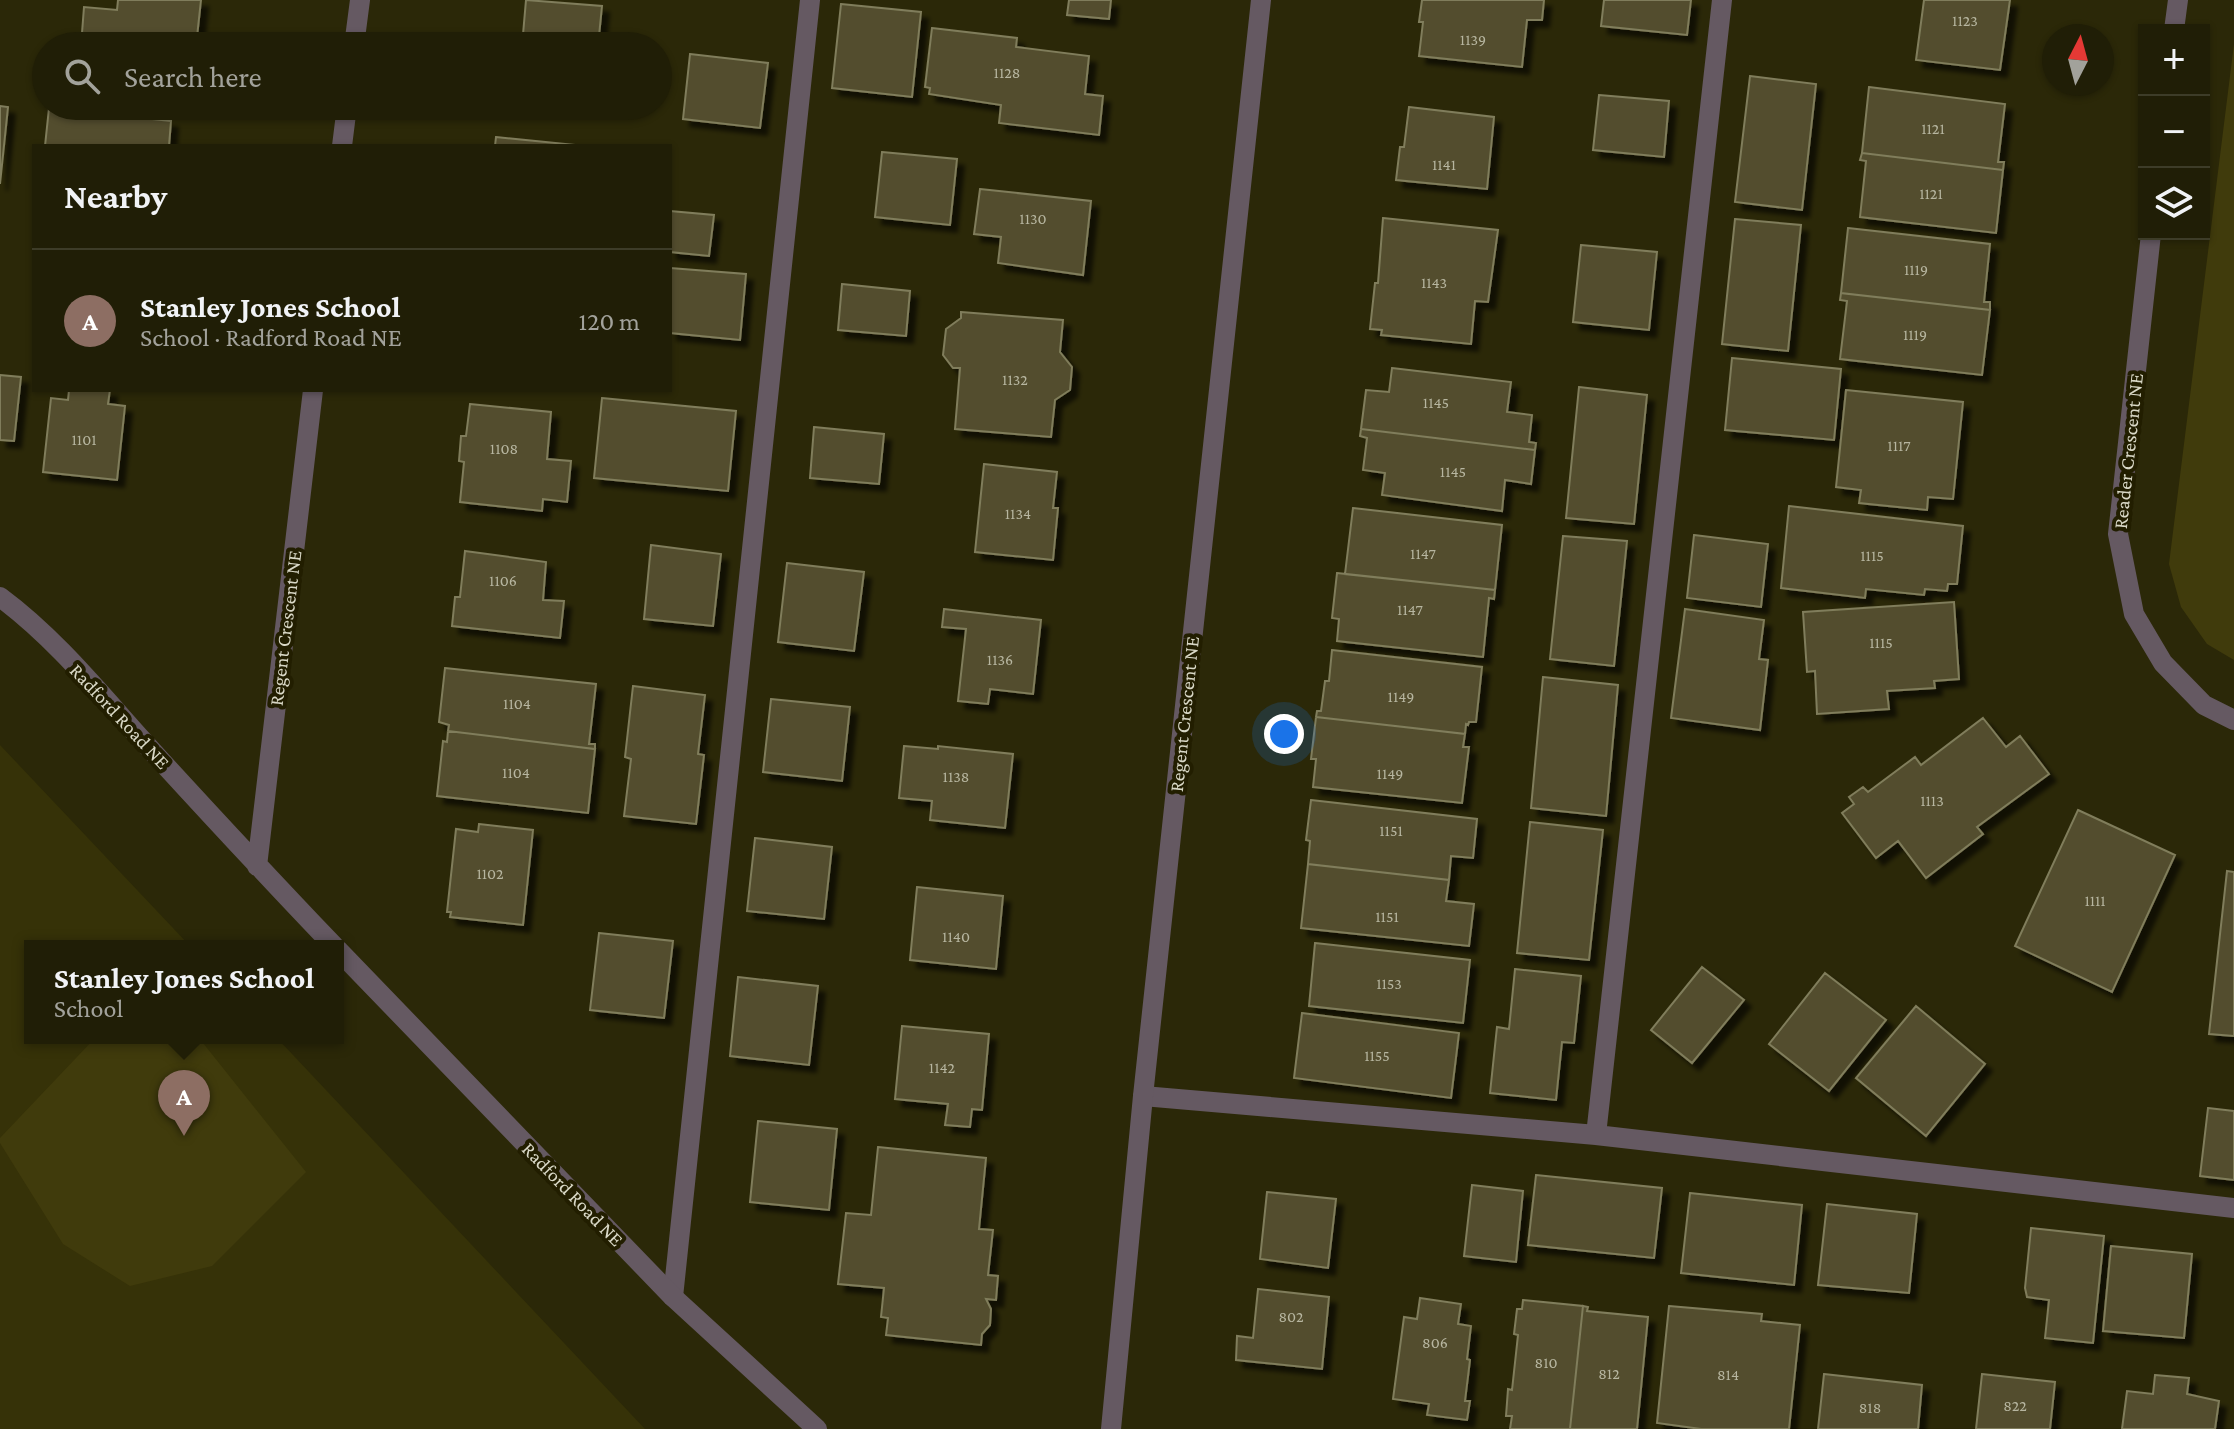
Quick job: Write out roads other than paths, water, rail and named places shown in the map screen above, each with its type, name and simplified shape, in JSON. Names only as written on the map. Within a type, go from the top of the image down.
[{"type":"street","points":[[356,32],[360,0]]},
{"type":"street","points":[[673,1297],[810,0]]},
{"type":"street","name":"Regent Crescent NE","points":[[1111,1429],[1143,1096],[1261,0]]},
{"type":"street","points":[[1596,1135],[1722,0]]},
{"type":"street","points":[[2175,24],[2178,0]]},
{"type":"street","points":[[342,144],[345,120]]},
{"type":"street","name":"Reader Crescent NE","points":[[2150,240],[2118,534],[2134,614],[2163,663],[2204,705],[2234,720]]},
{"type":"street","name":"Regent Crescent NE","points":[[257,866],[313,392]]},
{"type":"street","name":"Radford Road NE","points":[[0,597],[27,617],[84,676],[328,940]]},
{"type":"street","name":"Radford Road NE","points":[[344,956],[673,1297],[817,1429]]},
{"type":"street","points":[[1143,1096],[1596,1135],[2234,1208]]},
{"type":"place","name":"Stanley Jones School","points":[[184,1136]]}]
